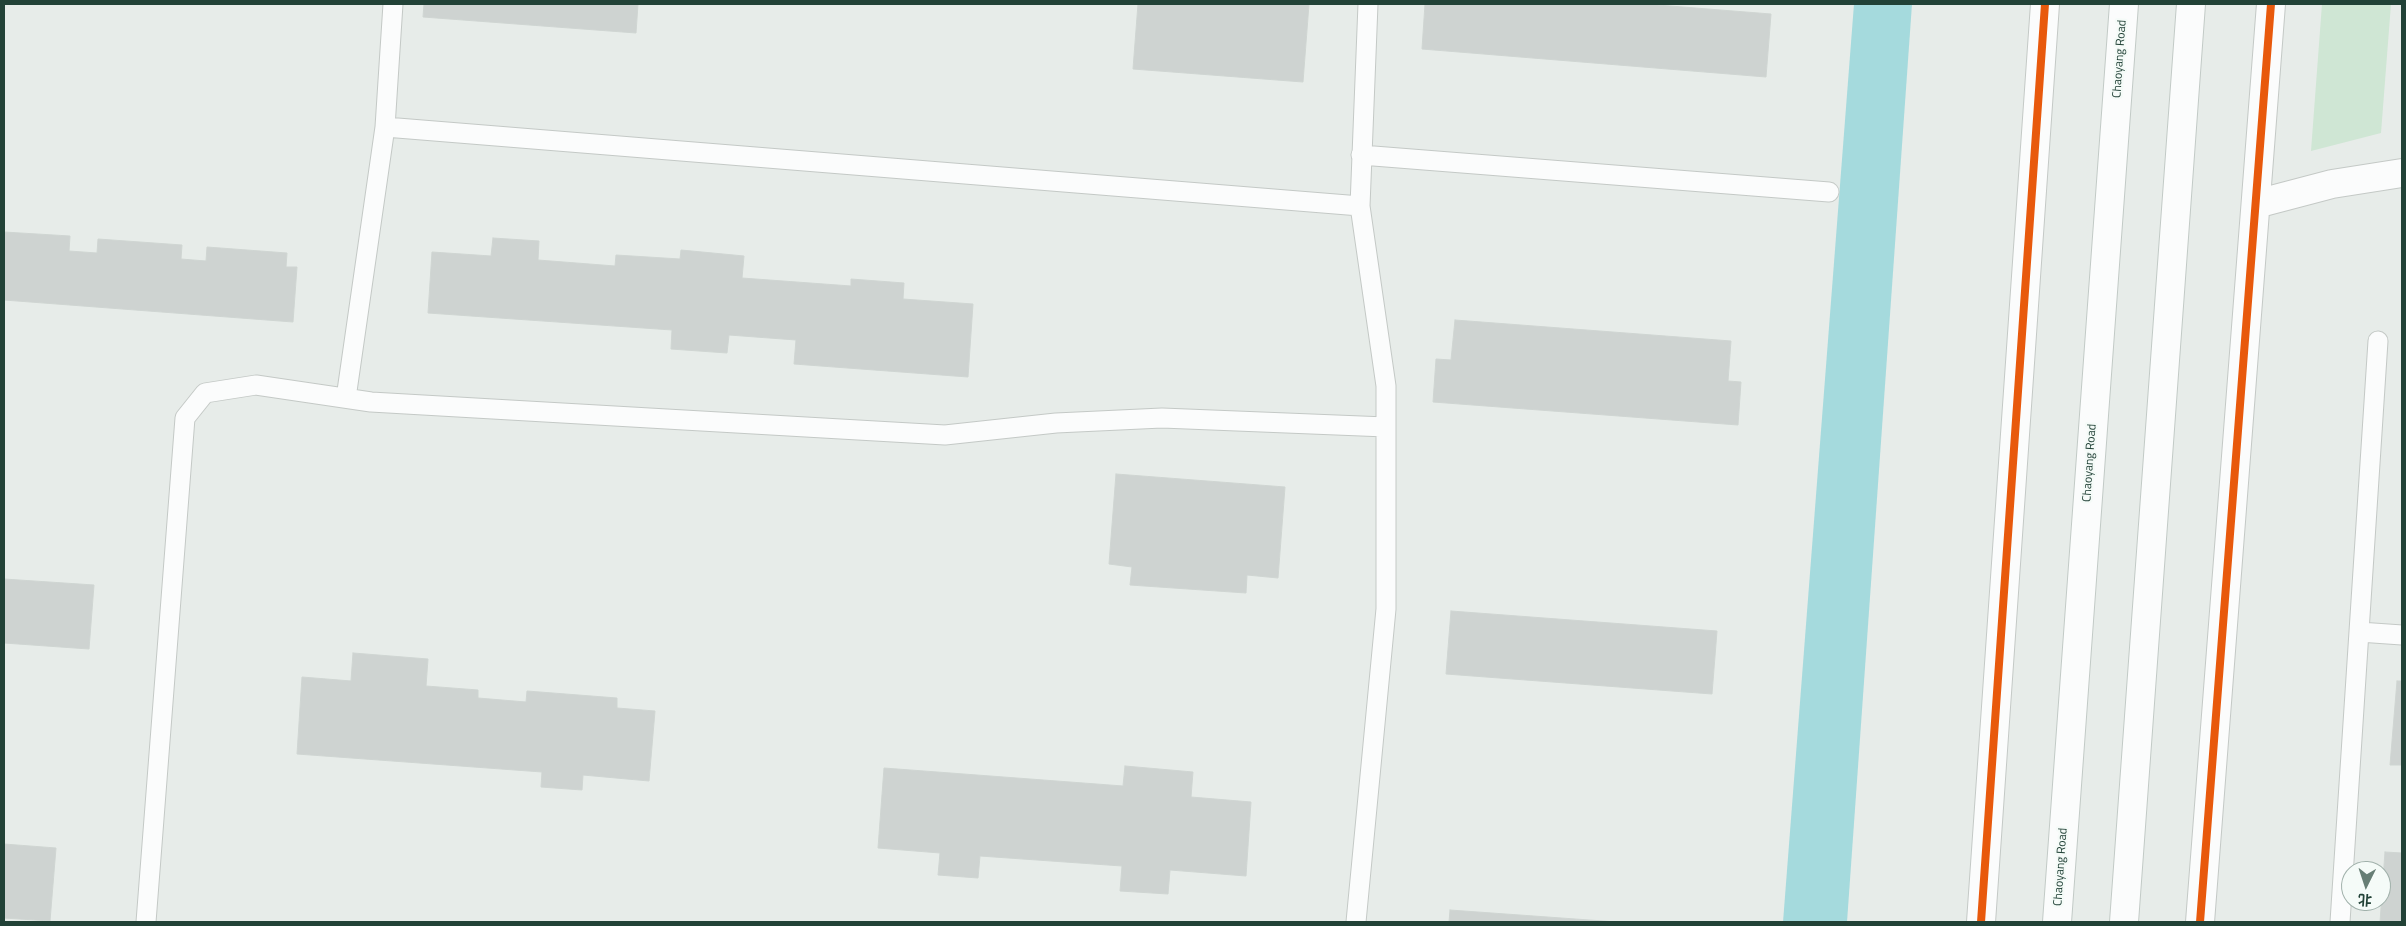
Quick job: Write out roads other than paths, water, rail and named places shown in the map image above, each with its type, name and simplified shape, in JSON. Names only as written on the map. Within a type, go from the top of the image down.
[{"type":"street","points":[[1981,922],[2045,4]]},
{"type":"street","name":"Chaoyang Road","points":[[2056,922],[2124,4]]},
{"type":"street","points":[[2124,922],[2191,4]]},
{"type":"street","points":[[2200,922],[2271,4]]},
{"type":"street","points":[[2256,204],[2332,184],[2402,173]]},
{"type":"lane","points":[[346,398],[385,127],[393,4]]},
{"type":"lane","points":[[1356,922],[1386,609],[1386,386],[1360,206],[1368,4]]},
{"type":"lane","points":[[385,127],[1360,206]]},
{"type":"lane","points":[[1361,155],[1829,192]]},
{"type":"lane","points":[[2340,922],[2378,341]]},
{"type":"lane","points":[[146,922],[185,418],[205,393],[256,384],[381,403],[945,435],[1056,423],[1162,418],[1386,427]]},
{"type":"lane","points":[[2359,632],[2402,635]]},
{"type":"water","points":[[1854,4],[1912,4],[1847,922],[1783,922]]}]
